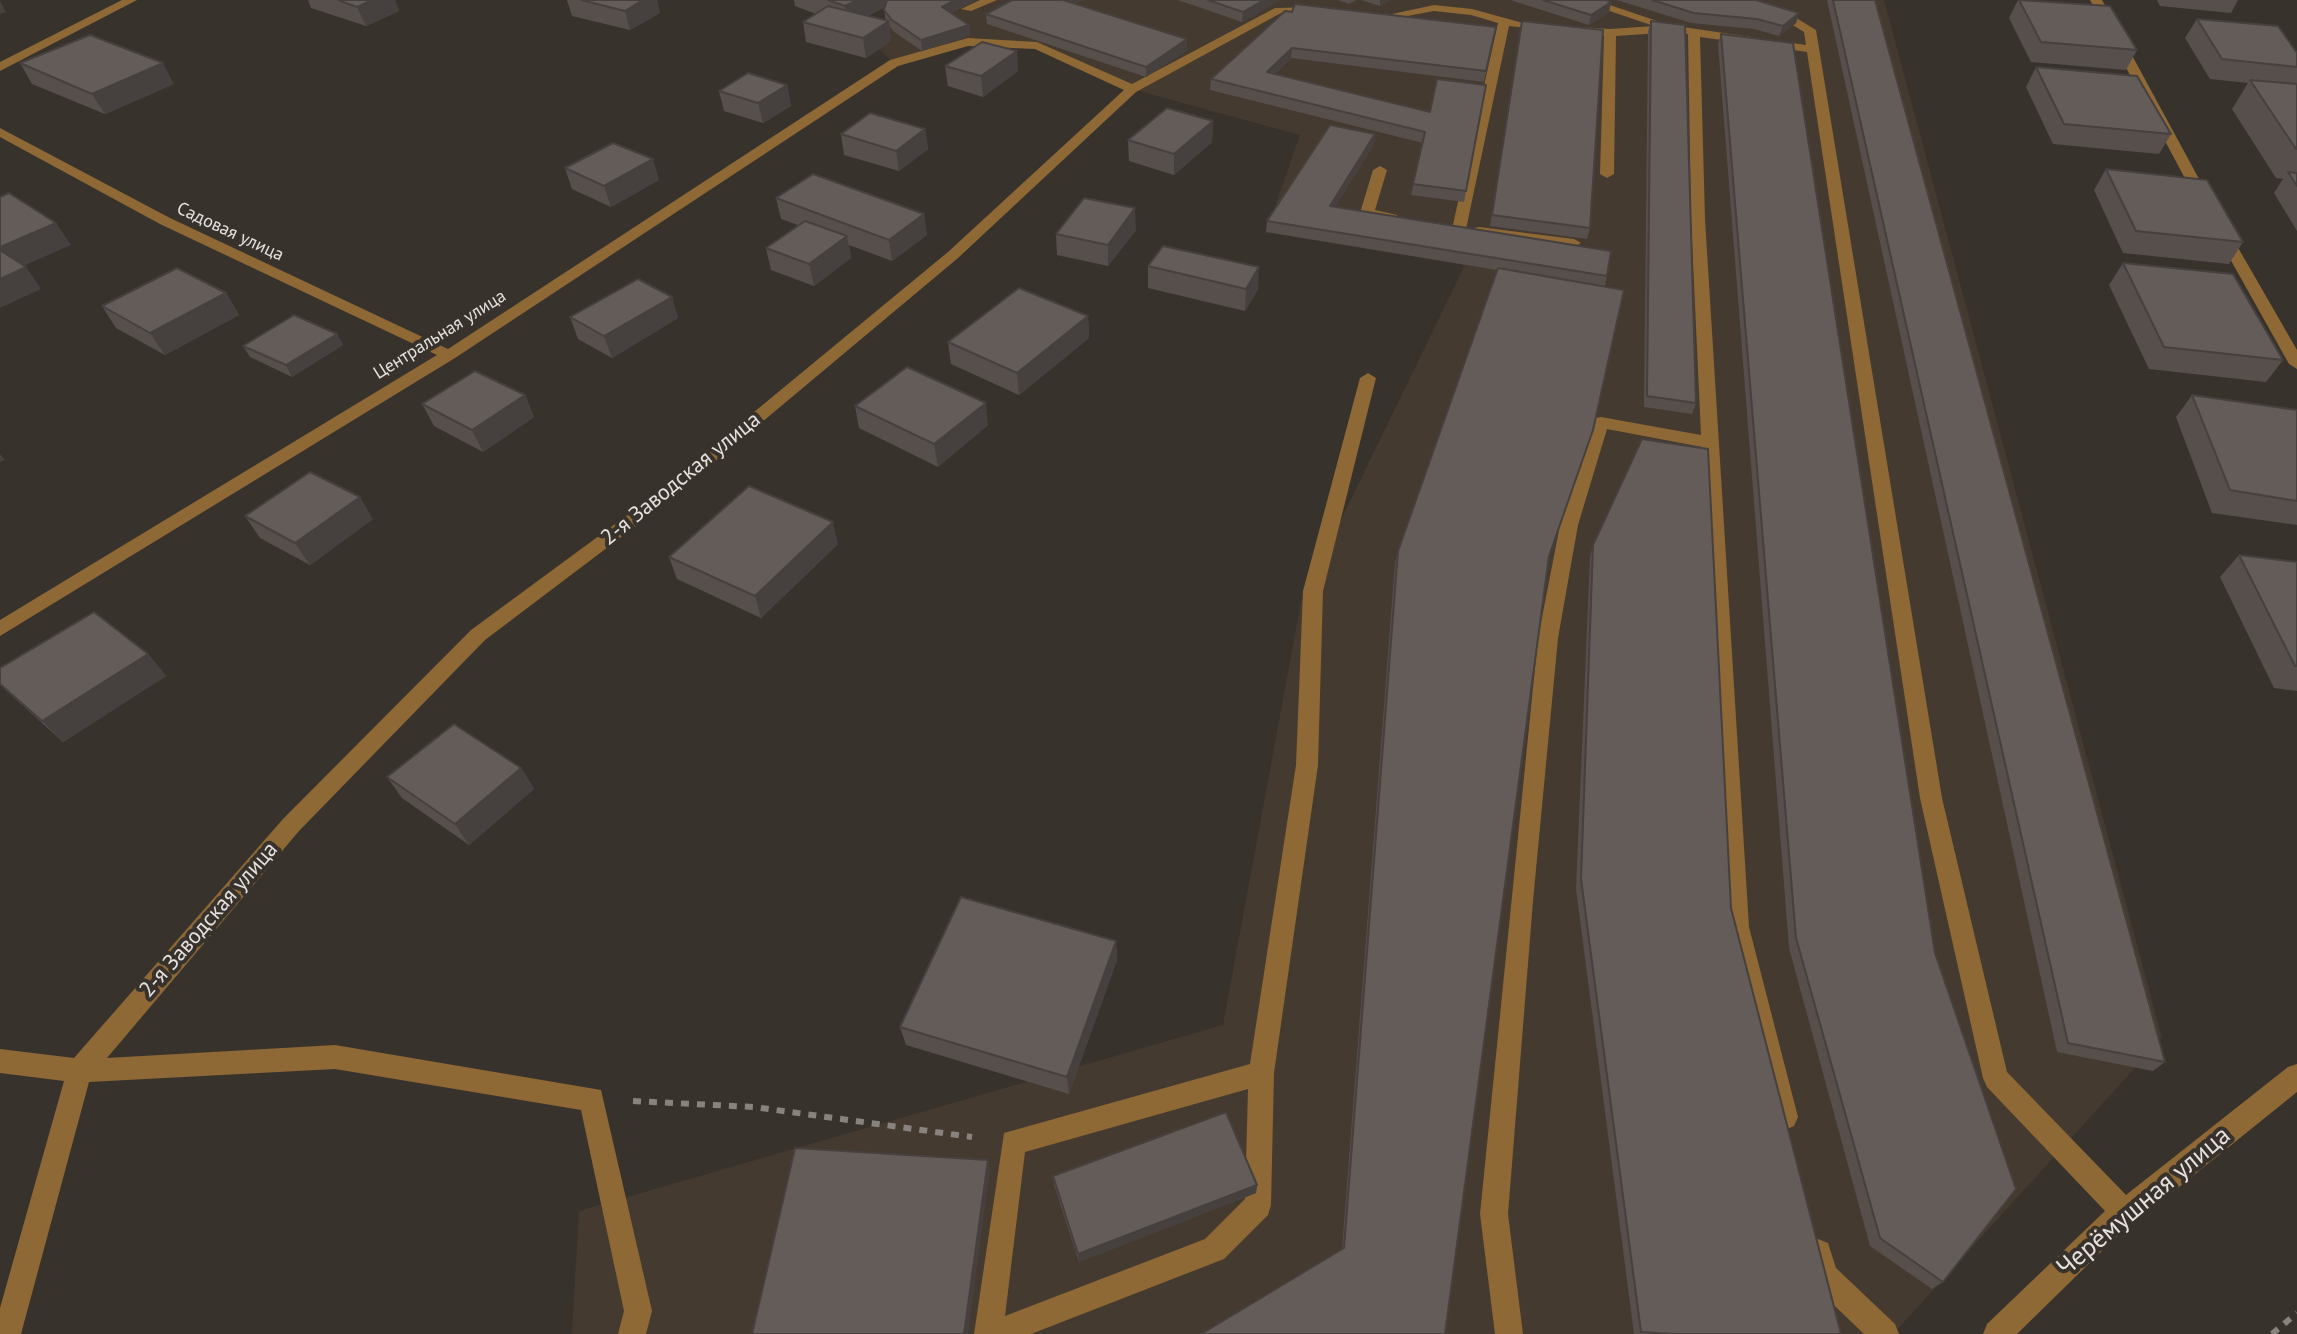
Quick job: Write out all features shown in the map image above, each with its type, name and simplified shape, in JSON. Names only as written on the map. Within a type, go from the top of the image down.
[{"type":"street","points":[[0,67],[131,0]]},
{"type":"street","points":[[967,9],[991,0]]},
{"type":"street","points":[[1583,0],[1684,30],[1813,49]]},
{"type":"street","points":[[1742,0],[1779,12],[1810,30],[1931,798],[1996,1078],[2125,1213]]},
{"type":"street","points":[[2096,0],[2188,174],[2297,364]]},
{"type":"street","points":[[1284,5],[1329,12]]},
{"type":"street","name":"2-я Заводская улица","points":[[79,1071],[291,825],[478,635],[651,506],[953,255],[1132,89],[1284,5]]},
{"type":"street","points":[[1356,16],[1383,20],[1434,8],[1472,12],[1522,26],[1610,33],[1684,30]]},
{"type":"street","points":[[1504,21],[1452,227],[1574,243]]},
{"type":"street","points":[[1684,30],[1712,443],[1737,927],[1790,1139]]},
{"type":"street","points":[[1607,174],[1610,33]]},
{"type":"street","name":"Центральная улица","points":[[0,629],[449,355],[894,63],[968,42],[1037,46],[1132,89]]},
{"type":"street","name":"Садовая улица","points":[[0,132],[165,221],[449,355]]},
{"type":"street","points":[[1380,170],[1367,213],[1413,221]]},
{"type":"street","points":[[1261,1073],[1013,1142],[991,1334],[1214,1249],[1258,1205],[1261,1073],[1307,765],[1313,591],[1368,378]]},
{"type":"street","points":[[1509,1334],[1494,1214],[1548,638],[1569,525],[1601,422],[1712,443]]},
{"type":"street","points":[[0,1061],[79,1071],[335,1057],[592,1099],[638,1311],[632,1334]]},
{"type":"street","points":[[7,1334],[79,1071]]},
{"type":"street","name":"Черёмушная улица","points":[[2008,1331],[2125,1213],[2297,1076]]},
{"type":"street","points":[[1813,1231],[1824,1276],[1885,1334]]},
{"type":"path","points":[[592,1099],[754,1107],[1013,1142]]},
{"type":"path","points":[[2272,1334],[2297,1313]]},
{"type":"shaded area","points":[[901,0],[1884,0],[2162,1038],[1893,1334],[572,1334],[579,1211],[1223,1025],[1301,602],[1465,265],[1266,232],[1300,135],[1132,89],[1037,46],[968,42],[894,63],[872,43],[892,6]]},
{"type":"building","points":[[338,0],[372,0],[357,7]]},
{"type":"building","points":[[581,0],[643,0],[625,11]]},
{"type":"building","points":[[828,0],[857,0],[845,6]]},
{"type":"building","points":[[887,0],[955,0],[942,7],[969,25],[921,40],[892,20],[884,10]]},
{"type":"building","points":[[1012,0],[1063,0],[1187,39],[1146,67],[986,14]]},
{"type":"building","points":[[1208,0],[1264,0],[1243,12]]},
{"type":"building","points":[[1543,0],[1606,0],[1611,2],[1591,15]]},
{"type":"building","points":[[1652,0],[1756,0],[1799,13],[1783,26],[1757,19],[1694,13]]},
{"type":"building","points":[[1833,0],[1875,0],[2165,1062],[2068,1043]]},
{"type":"building","points":[[2019,0],[2110,6],[2137,50],[2041,42]]},
{"type":"building","points":[[1295,4],[1496,27],[1486,71],[1292,48],[1267,72],[1430,112],[1437,79],[1486,85],[1466,191],[1413,184],[1425,132],[1211,79],[1285,11],[1292,12]]},
{"type":"building","points":[[828,6],[889,21],[863,38],[803,22]]},
{"type":"building","points":[[2197,19],[2278,26],[2297,53],[2297,67],[2222,59]]},
{"type":"building","points":[[1522,21],[1603,30],[1590,228],[1492,215]]},
{"type":"building","points":[[1651,21],[1685,25],[1696,403],[1647,396]]},
{"type":"building","points":[[1721,34],[1793,43],[1935,953],[2016,1189],[1943,1282],[1880,1238],[1796,938]]},
{"type":"building","points":[[90,35],[163,63],[92,94],[20,63]]},
{"type":"building","points":[[982,42],[1017,51],[981,76],[945,66]]},
{"type":"building","points":[[2036,67],[2137,76],[2171,134],[2064,124]]},
{"type":"building","points":[[748,73],[787,85],[758,103],[719,91]]},
{"type":"building","points":[[2250,80],[2297,84],[2297,149],[2296,149]]},
{"type":"building","points":[[1167,108],[1213,121],[1174,154],[1128,140]]},
{"type":"building","points":[[870,113],[925,129],[896,151],[841,134]]},
{"type":"building","points":[[1330,125],[1375,134],[1330,206],[1611,251],[1607,276],[1267,221]]},
{"type":"building","points":[[613,143],[653,159],[604,186],[565,168]]},
{"type":"building","points":[[2106,169],[2207,180],[2243,242],[2136,231]]},
{"type":"building","points":[[2288,172],[2297,173],[2297,186]]},
{"type":"building","points":[[813,174],[924,214],[889,240],[776,198]]},
{"type":"building","points":[[9,193],[56,223],[0,247],[0,197]]},
{"type":"building","points":[[1084,198],[1135,208],[1108,245],[1056,234]]},
{"type":"building","points":[[805,221],[847,236],[809,264],[766,248]]},
{"type":"building","points":[[1163,246],[1259,267],[1246,289],[1148,266]]},
{"type":"building","points":[[0,250],[26,267],[0,279]]},
{"type":"building","points":[[2123,263],[2233,274],[2283,360],[2164,347]]},
{"type":"building","points":[[177,268],[226,293],[150,333],[102,306]]},
{"type":"building","points":[[1498,268],[1624,290],[1593,430],[1549,556],[1445,1334],[1201,1334],[1344,1248],[1398,551]]},
{"type":"building","points":[[638,279],[672,297],[604,336],[570,317]]},
{"type":"building","points":[[1019,288],[1088,316],[1017,373],[948,342]]},
{"type":"building","points":[[294,315],[337,334],[286,365],[243,346]]},
{"type":"building","points":[[907,367],[986,403],[934,444],[855,406]]},
{"type":"building","points":[[475,371],[525,395],[472,430],[422,404]]},
{"type":"building","points":[[2192,395],[2297,410],[2297,501],[2230,490]]},
{"type":"building","points":[[1642,439],[1708,449],[1731,908],[1841,1334],[1641,1332],[1581,879],[1593,545]]},
{"type":"building","points":[[310,472],[360,497],[295,543],[245,516]]},
{"type":"building","points":[[749,486],[833,522],[755,596],[669,557]]},
{"type":"building","points":[[2239,555],[2297,562],[2297,666],[2295,666]]},
{"type":"building","points":[[94,612],[148,654],[42,721],[0,684],[0,668]]},
{"type":"building","points":[[454,724],[521,768],[455,824],[387,777]]},
{"type":"building","points":[[961,897],[1116,941],[1067,1077],[900,1027]]},
{"type":"building","points":[[1226,1112],[1257,1185],[1078,1254],[1053,1176]]},
{"type":"building","points":[[795,1148],[988,1160],[964,1334],[752,1334]]}]
